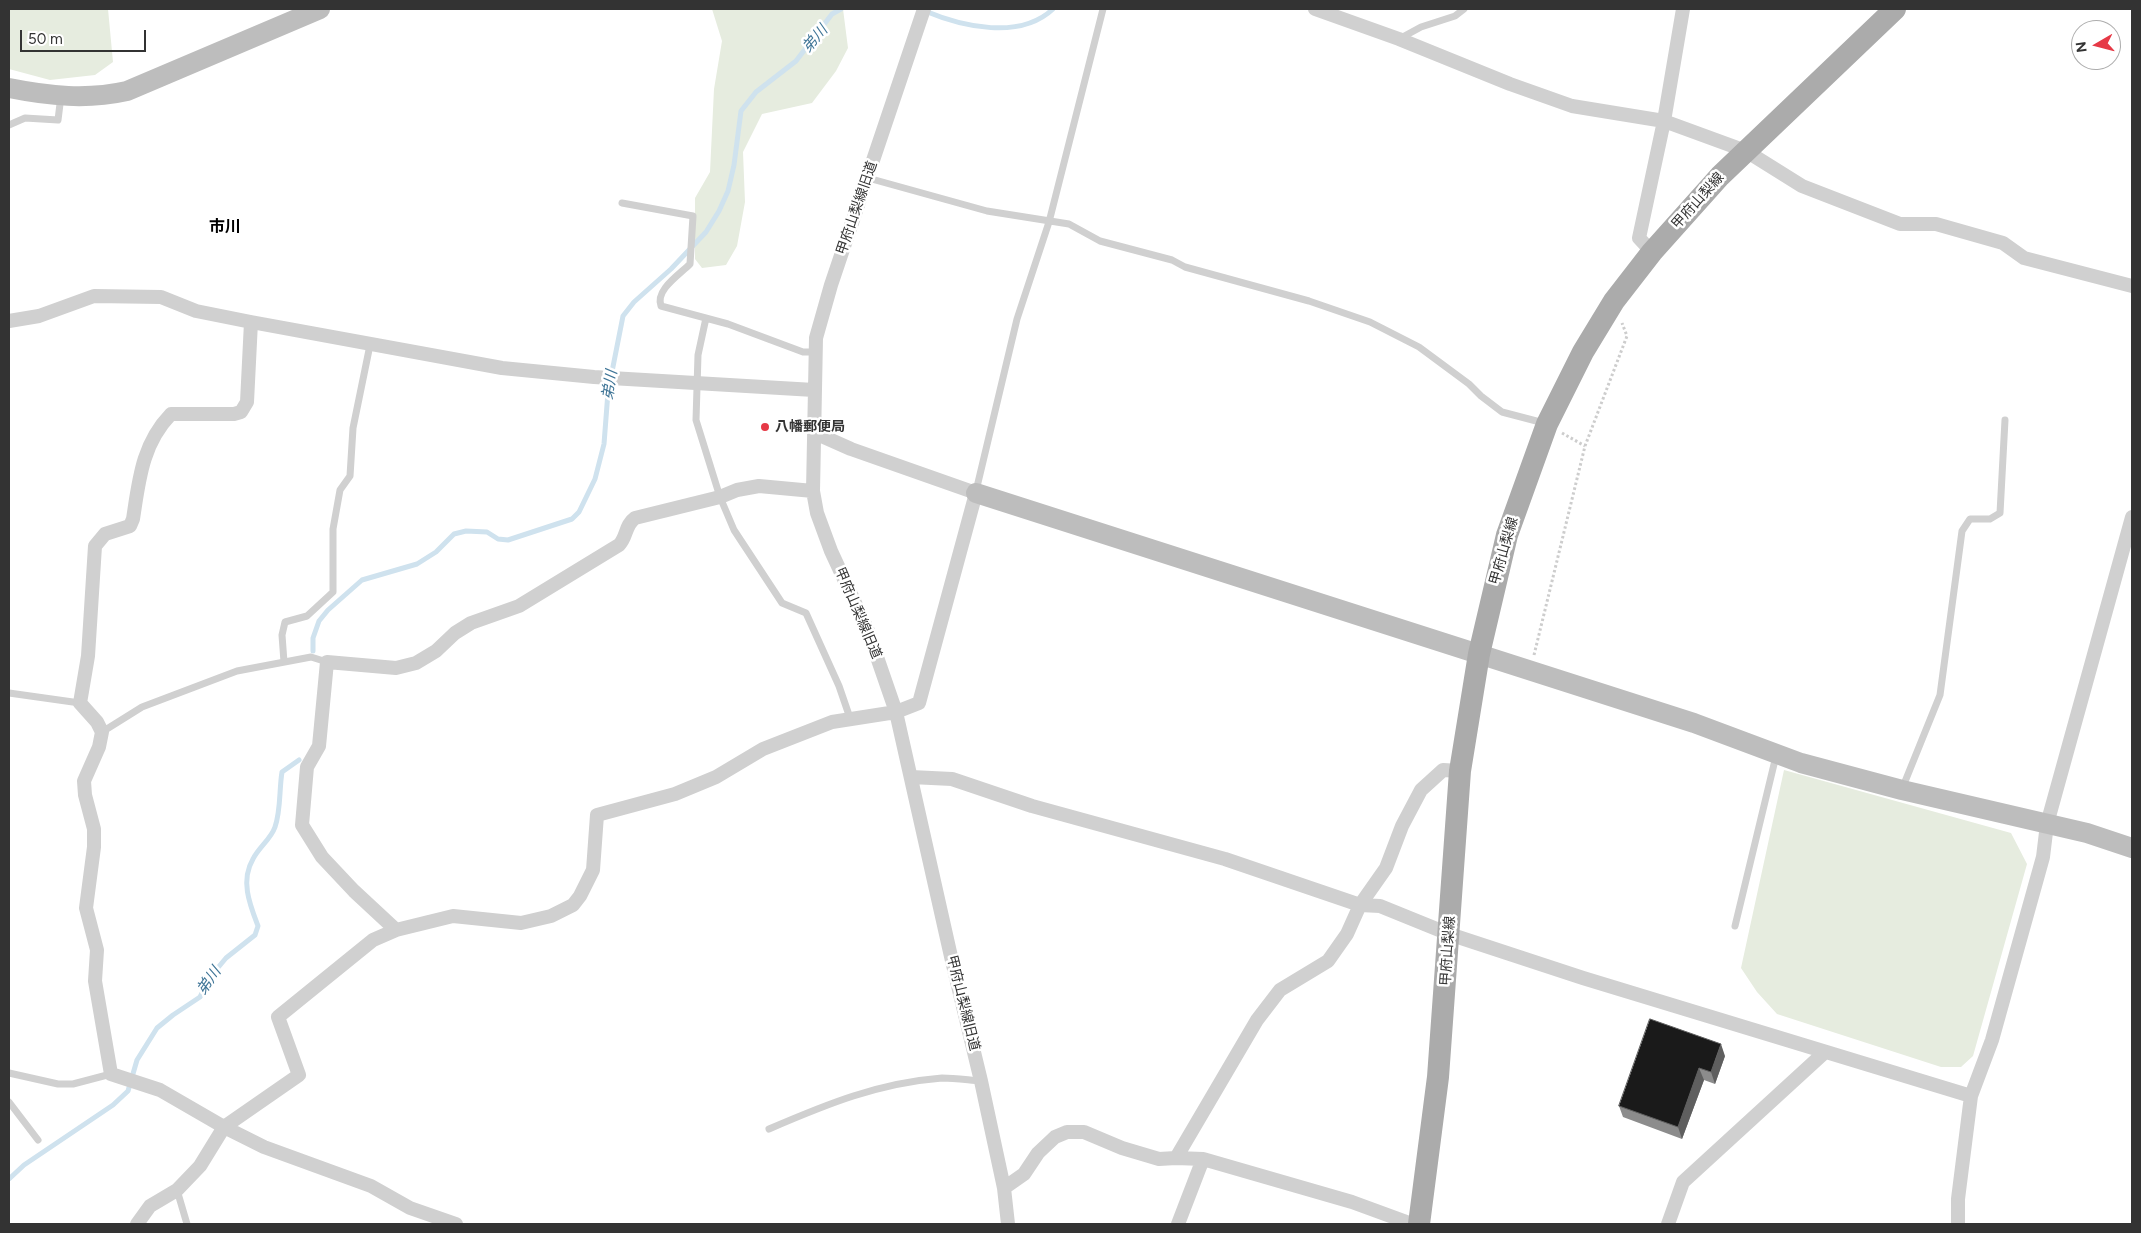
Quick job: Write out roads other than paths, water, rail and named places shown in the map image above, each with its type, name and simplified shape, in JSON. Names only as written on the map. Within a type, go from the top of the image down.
[{"type":"main road","name":"甲府山梨線","points":[[1419,1224],[1438,1077],[1460,771],[1479,654],[1507,535],[1547,424],[1583,352],[1614,302],[1652,252],[1720,176],[1895,9]]},
{"type":"street","points":[[9,88],[79,98],[107,96],[127,91],[320,9]]},
{"type":"street","name":"甲府山梨線旧道","points":[[924,9],[831,285],[816,338],[813,491],[817,513],[831,551],[868,631],[896,712],[952,961],[982,1081],[1004,1188],[1008,1224]]},
{"type":"street","points":[[1315,9],[1399,39],[1510,84],[1572,106],[1664,121],[1746,151],[1802,186],[1900,224],[1936,224],[2003,243],[2024,258],[2132,286]]},
{"type":"street","points":[[1652,252],[1640,238],[1664,121],[1683,9]]},
{"type":"street","points":[[9,321],[39,316],[94,296],[161,297],[196,311],[370,345],[502,368],[594,378],[814,390]]},
{"type":"street","points":[[251,322],[247,402],[244,407],[240,412],[234,414],[171,414],[160,425],[142,462],[133,520],[130,526],[105,534],[95,546],[88,656],[80,703],[97,722],[102,732],[99,747],[84,781],[85,795],[94,829],[94,847],[86,908],[97,950],[95,981],[115,1076],[160,1090],[264,1147],[371,1186],[410,1208],[456,1224]]},
{"type":"street","points":[[815,433],[851,449],[976,494],[1694,723],[1801,763],[1902,790],[2088,832],[2132,848]]},
{"type":"street","points":[[396,930],[354,891],[322,857],[302,825],[307,767],[319,746],[327,662],[396,668],[416,663],[436,651],[455,633],[471,624],[519,606],[619,545],[628,525],[636,518],[720,497],[737,490],[759,486],[813,491]]},
{"type":"street","points":[[138,1224],[150,1206],[177,1190],[200,1166],[224,1126],[299,1075],[278,1017],[373,940],[396,930],[453,916],[521,923],[551,916],[565,910],[573,905],[580,896],[593,870],[598,815],[675,794],[716,777],[763,749],[832,722],[896,712],[919,703],[976,494]]},
{"type":"street","points":[[1958,1224],[1958,1199],[1971,1096],[1992,1040],[2043,858],[2047,824],[2132,516]]},
{"type":"street","points":[[1176,1158],[1257,1020],[1280,990],[1328,961],[1347,934],[1360,904],[1386,868],[1402,826],[1421,790],[1443,770],[1460,771]]},
{"type":"street","points":[[911,777],[952,779],[1032,806],[1225,858],[1360,904],[1380,906],[1449,934],[1583,978],[1971,1096]]},
{"type":"street","points":[[1668,1224],[1683,1182],[1825,1052]]},
{"type":"street","points":[[1004,1188],[1024,1174],[1038,1153],[1055,1137],[1067,1132],[1084,1132],[1122,1148],[1159,1159],[1204,1159],[1352,1202],[1412,1224]]},
{"type":"street","points":[[1178,1224],[1204,1159]]},
{"type":"lane","points":[[976,494],[1016,319],[1049,222],[1103,9]]},
{"type":"lane","points":[[1399,39],[1422,27],[1455,16],[1464,9]]},
{"type":"lane","points":[[9,125],[25,118],[58,120],[61,96]]},
{"type":"lane","points":[[868,178],[988,211],[1069,224],[1100,241],[1172,260],[1185,267],[1309,301],[1370,322],[1419,347],[1469,384],[1502,412],[1547,424]]},
{"type":"lane","points":[[622,203],[693,216],[690,264],[661,292],[659,302],[661,306],[728,324],[803,352],[815,352]]},
{"type":"lane","points":[[706,318],[698,355],[696,420],[720,497],[734,530],[782,602],[806,613],[839,686],[850,718]]},
{"type":"lane","points":[[284,662],[282,635],[285,622],[307,616],[333,592],[333,529],[340,490],[350,476],[353,428],[370,345]]},
{"type":"lane","points":[[1902,790],[1940,695],[1962,531],[1970,519],[1990,519],[2000,513],[2005,420]]},
{"type":"lane","points":[[102,732],[150,704],[237,672],[310,656],[327,662]]},
{"type":"lane","points":[[9,693],[80,703]]},
{"type":"lane","points":[[1735,926],[1776,754]]},
{"type":"lane","points":[[9,1073],[58,1084],[73,1084],[115,1076]]},
{"type":"lane","points":[[769,1129],[821,1106],[866,1090],[944,1078],[982,1081]]},
{"type":"lane","points":[[9,1102],[38,1140]]},
{"type":"lane","points":[[177,1190],[187,1224]]},
{"type":"waterway","name":"弟川","points":[[313,651],[313,638],[319,621],[328,610],[362,580],[417,564],[436,552],[454,534],[466,531],[487,532],[498,539],[508,540],[572,519],[579,512],[595,479],[604,444],[608,392],[623,316],[634,302],[671,269],[706,232],[719,211],[728,191],[734,165],[741,111],[756,92],[796,61],[832,14],[841,9]]},
{"type":"waterway","name":"弟川","points":[[925,11],[956,22],[991,28],[1024,25],[1040,19],[1053,9]]},
{"type":"waterway","name":"弟川","points":[[9,1179],[24,1165],[113,1105],[128,1091],[137,1060],[157,1028],[200,997],[211,976],[226,958],[255,935],[258,926],[249,901],[247,884],[249,867],[275,827],[282,772],[299,760]]},
{"type":"place","name":"八幡郵便局","points":[[765,427]]},
{"type":"district","name":"市川","points":[[225,227]]}]
